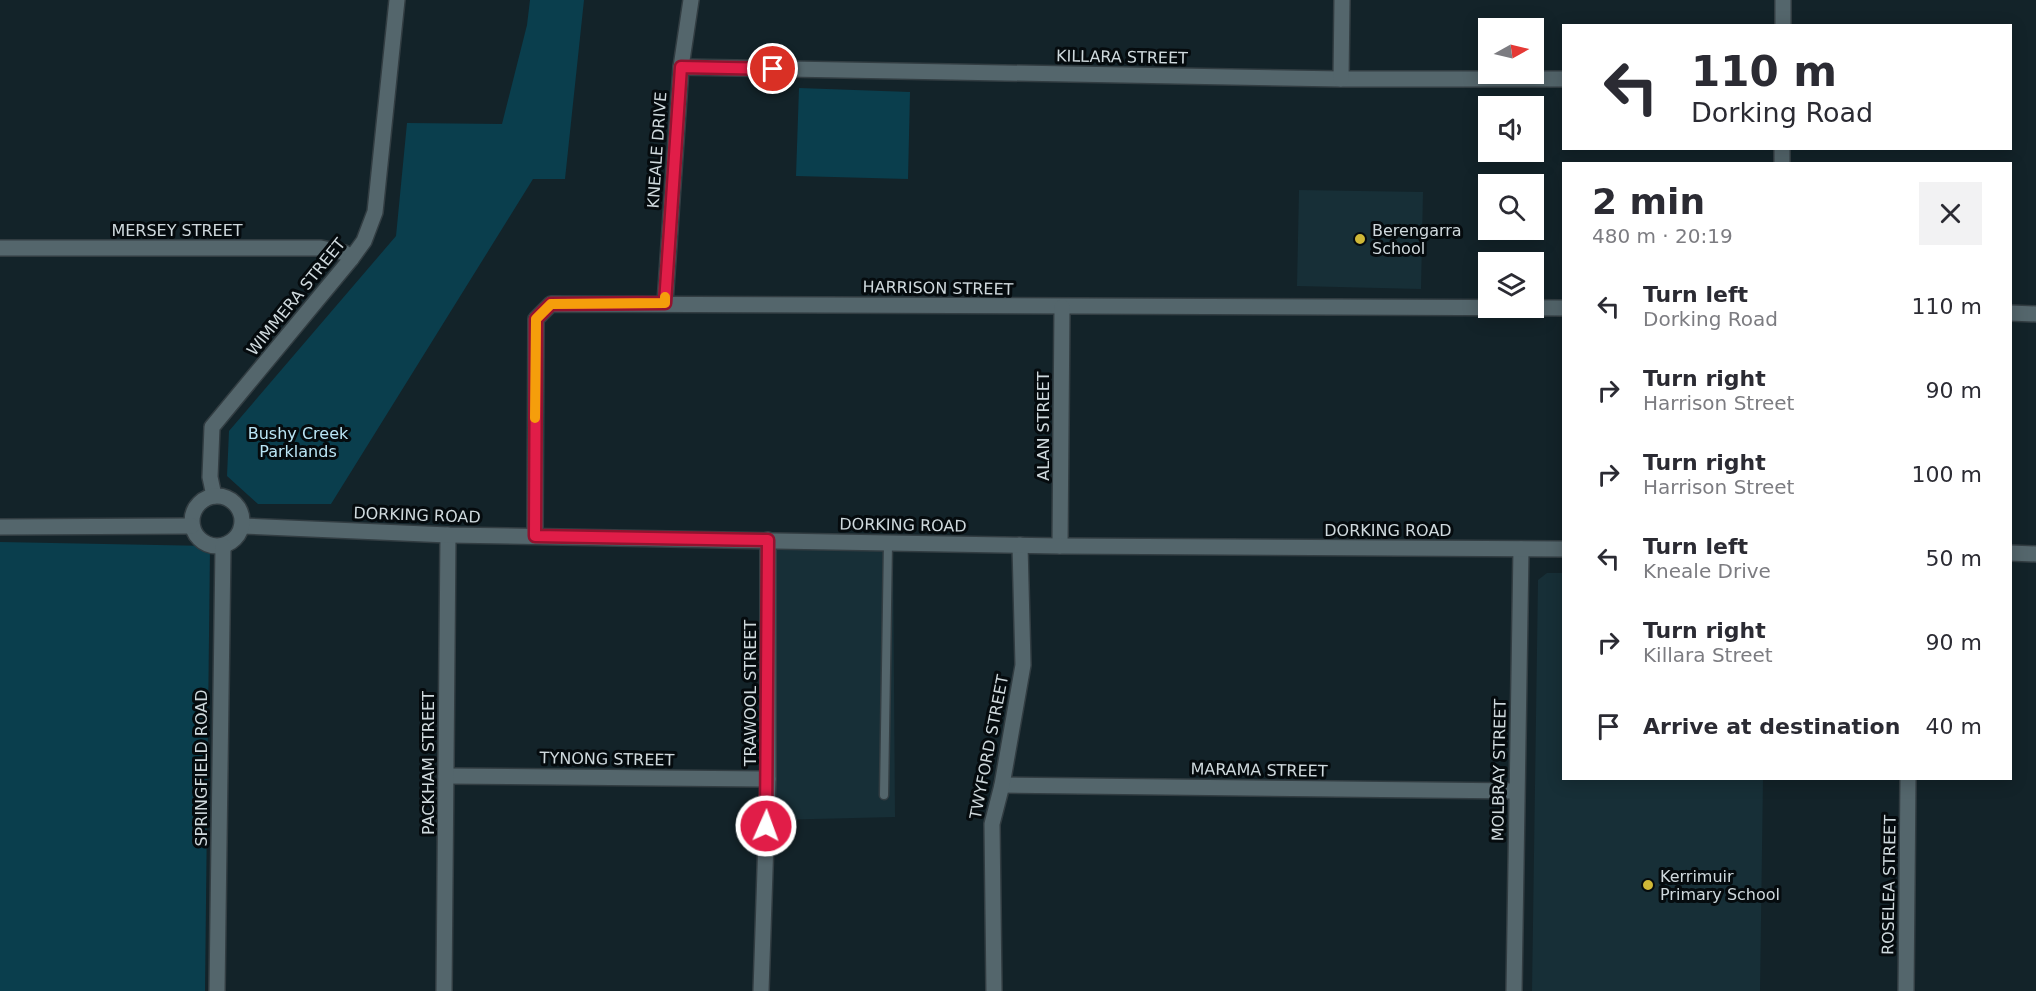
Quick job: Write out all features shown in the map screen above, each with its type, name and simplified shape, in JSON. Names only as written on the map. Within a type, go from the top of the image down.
[{"type":"street","name":"WIMMERA STREET","points":[[214,496],[210,477],[212,427],[351,259],[364,241],[375,212],[397,0]]},
{"type":"street","name":"KNEALE DRIVE","points":[[665,303],[681,67],[691,0]]},
{"type":"street","points":[[1341,79],[1342,0]]},
{"type":"street","points":[[1783,0],[1783,24]]},
{"type":"street","name":"KILLARA STREET","points":[[681,67],[1341,79],[1562,79]]},
{"type":"street","name":"MERSEY STREET","points":[[0,248],[321,248],[345,253],[351,259]]},
{"type":"street","name":"HARRISON STREET","points":[[535,536],[536,319],[551,304],[1562,308]]},
{"type":"street","name":"ALAN STREET","points":[[1060,546],[1062,307]]},
{"type":"street","points":[[2012,313],[2036,314]]},
{"type":"street","points":[[214,496],[222,496],[234,501],[243,516],[238,536],[223,546],[209,546],[201,541],[192,526],[194,511],[199,503],[214,496]]},
{"type":"street","points":[[0,527],[192,526]]},
{"type":"street","name":"DORKING ROAD","points":[[242,526],[448,535],[1060,546],[1562,549]]},
{"type":"street","name":"PACKHAM STREET","points":[[444,991],[448,535]]},
{"type":"street","name":"TRAWOOL STREET","points":[[761,991],[768,779],[768,540]]},
{"type":"street","name":"TWYFORD STREET","points":[[994,991],[992,824],[1002,784],[1023,665],[1020,545]]},
{"type":"street","name":"SPRINGFIELD ROAD","points":[[216,991],[223,546]]},
{"type":"street","name":"MOLBRAY STREET","points":[[1515,991],[1521,549]]},
{"type":"street","points":[[2012,553],[2036,554]]},
{"type":"street","name":"TYNONG STREET","points":[[446,776],[768,779]]},
{"type":"street","name":"ROSELEA STREET","points":[[1906,991],[1908,780]]},
{"type":"street","name":"MARAMA STREET","points":[[1002,784],[1516,791]]},
{"type":"lane","points":[[884,795],[888,543]]},
{"type":"shaded area","name":"Berengarra School","points":[[1299,190],[1423,192],[1421,289],[1297,286]]},
{"type":"shaded area","points":[[774,544],[893,544],[895,817],[773,820]]},
{"type":"shaded area","name":"Kerrimuir Primary School","points":[[1547,573],[1562,573],[1562,780],[1763,780],[1760,991],[1532,991],[1538,580]]},
{"type":"green space","name":"Bushy Creek Parklands","points":[[530,0],[584,0],[565,179],[533,179],[331,504],[258,504],[227,476],[229,431],[396,236],[407,123],[502,124],[527,25]]},
{"type":"green space","points":[[799,88],[910,92],[908,179],[796,176]]},
{"type":"green space","points":[[0,542],[210,546],[205,991],[0,991]]},
{"type":"slow traffic","points":[[535,418],[536,319],[551,304],[665,303],[665,297]]},
{"type":"place","name":"Berengarra School","points":[[1360,239]]},
{"type":"place","name":"Kerrimuir Primary School","points":[[1648,885]]},
{"type":"route","points":[[766,826],[768,540],[535,536],[536,319],[551,304],[665,303],[681,67],[773,69]]}]
